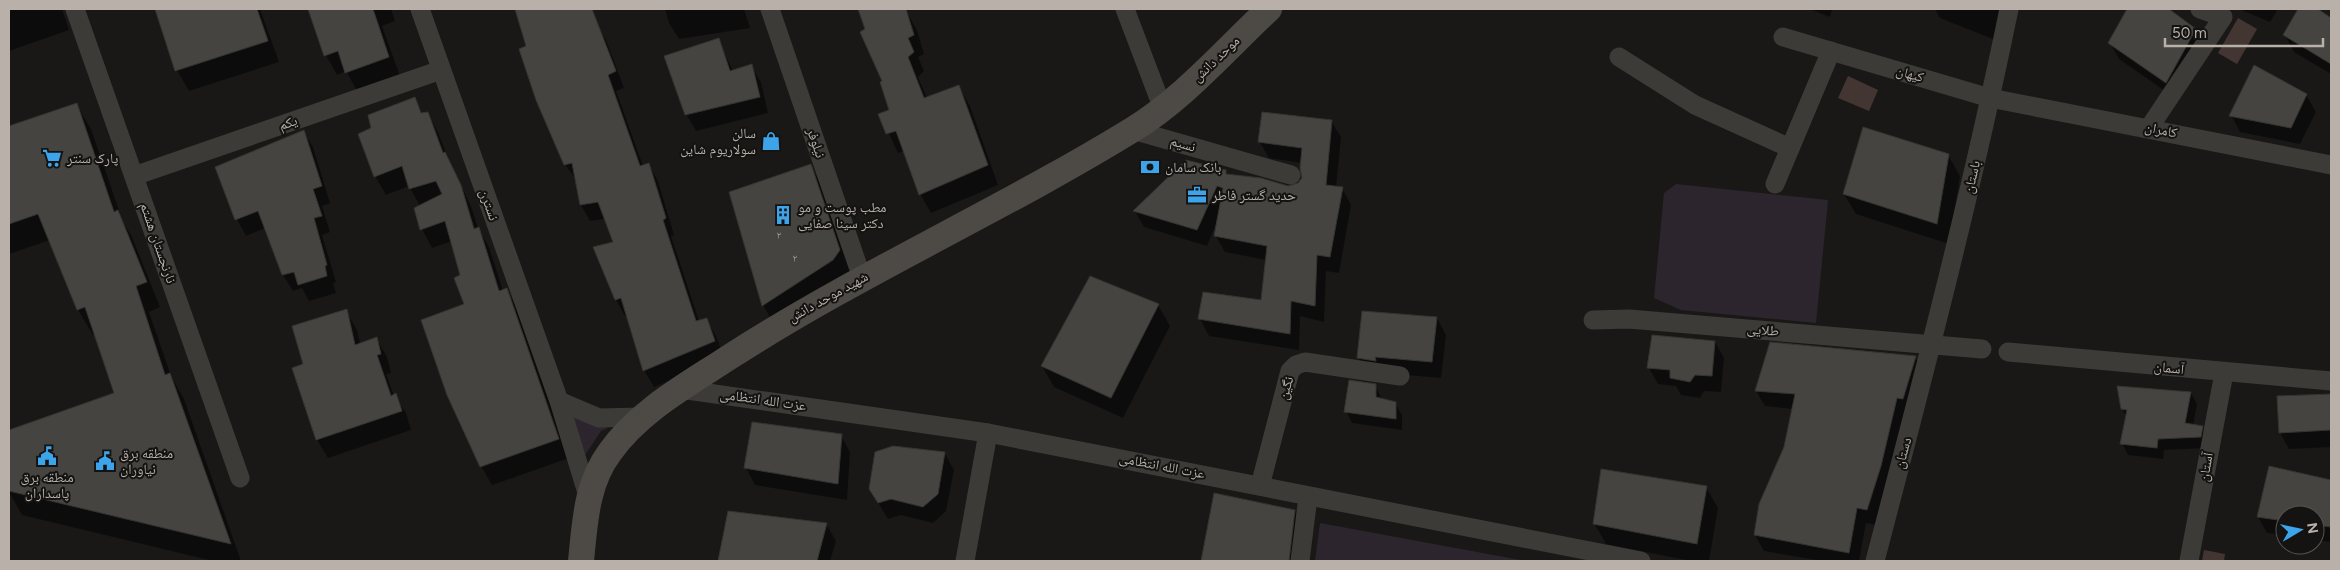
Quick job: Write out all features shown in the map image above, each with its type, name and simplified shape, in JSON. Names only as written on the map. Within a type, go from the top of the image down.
[{"type":"main road","name":"موحد دانش","points":[[1163,109],[1269,9]]},
{"type":"main road","name":"شهید موحد دانش","points":[[581,561],[588,496],[609,452],[642,418],[680,389],[786,321],[1030,188],[1133,130],[1163,109]]},
{"type":"street","name":"نارنجستان هشتم","points":[[75,9],[240,478]]},
{"type":"street","name":"نسترن","points":[[420,9],[559,401],[588,496]]},
{"type":"street","name":"نیلوفر","points":[[770,9],[862,278]]},
{"type":"street","points":[[1125,9],[1163,109]]},
{"type":"street","name":"باستان","points":[[1932,344],[1990,98],[2008,9]]},
{"type":"street","points":[[2149,128],[2223,18],[2200,9]]},
{"type":"street","name":"کیهان","points":[[1782,37],[1990,98]]},
{"type":"street","points":[[1775,184],[1831,51]]},
{"type":"street","points":[[1619,58],[1695,105],[1790,148]]},
{"type":"street","name":"یکم","points":[[134,176],[441,70]]},
{"type":"street","name":"کامران","points":[[1990,98],[2331,165]]},
{"type":"street","name":"نسیم","points":[[1133,130],[1291,175]]},
{"type":"street","name":"طلایی","points":[[1593,320],[1629,320],[1932,344]]},
{"type":"street","points":[[1932,344],[1982,349]]},
{"type":"street","name":"دستان","points":[[1875,561],[1932,344]]},
{"type":"street","name":"آسمان","points":[[2008,352],[2224,373],[2331,381]]},
{"type":"street","name":"نگین","points":[[1260,486],[1290,371],[1296,365],[1305,362],[1400,376]]},
{"type":"street","name":"آستان","points":[[2189,561],[2224,373]]},
{"type":"street","name":"عزت الله انتظامی","points":[[680,389],[988,433],[1641,561]]},
{"type":"street","points":[[559,401],[599,418],[642,418]]},
{"type":"street","points":[[965,561],[988,433]]},
{"type":"street","points":[[1300,561],[1308,497]]},
{"type":"shaded area","points":[[2238,18],[2257,29],[2237,64],[2218,53]]},
{"type":"shaded area","points":[[1848,76],[1878,90],[1869,111],[1838,98]]},
{"type":"shaded area","points":[[1676,184],[1828,200],[1816,323],[1681,310],[1654,298],[1664,193]]},
{"type":"shaded area","points":[[570,412],[608,428],[601,431],[585,455]]},
{"type":"shaded area","points":[[1320,523],[1526,561],[1315,561]]},
{"type":"shaded area","points":[[2204,550],[2225,554],[2224,561],[2202,561]]},
{"type":"building","points":[[155,9],[257,9],[268,41],[175,71]]},
{"type":"building","points":[[308,9],[373,9],[389,57],[345,73],[338,51],[324,56]]},
{"type":"building","points":[[515,9],[592,9],[616,71],[608,75],[640,166],[649,163],[666,218],[663,220],[696,321],[707,318],[715,341],[643,371],[621,298],[615,300],[593,247],[613,242],[598,202],[580,205],[572,163],[564,165],[536,100],[519,49],[526,46]]},
{"type":"building","points":[[858,9],[906,9],[914,35],[908,38],[914,52],[908,57],[924,98],[959,85],[988,165],[919,195],[896,131],[886,134],[878,114],[889,110],[880,82],[882,81],[860,32],[865,29]]},
{"type":"building","points":[[2127,9],[2169,9],[2196,29],[2166,83],[2108,43]]},
{"type":"building","points":[[2298,9],[2318,9],[2331,18],[2331,64],[2283,35]]},
{"type":"building","points":[[719,38],[730,71],[752,64],[760,97],[685,115],[664,56]]},
{"type":"building","points":[[2254,65],[2307,94],[2291,128],[2229,116]]},
{"type":"building","points":[[415,97],[421,113],[428,112],[443,153],[445,152],[461,185],[474,229],[479,227],[499,291],[507,288],[559,439],[480,467],[447,395],[421,320],[464,304],[454,278],[460,275],[445,221],[420,230],[414,208],[442,194],[436,181],[409,189],[402,166],[374,177],[358,134],[371,128],[368,115]]},
{"type":"building","points":[[77,103],[114,212],[118,210],[147,282],[136,286],[165,375],[170,373],[231,544],[9,491],[9,430],[114,393],[85,307],[77,310],[38,214],[9,224],[9,126]]},
{"type":"building","points":[[1262,112],[1332,120],[1326,185],[1343,187],[1330,257],[1317,255],[1315,306],[1291,301],[1290,334],[1198,319],[1203,292],[1261,300],[1267,246],[1214,236],[1223,188],[1217,186],[1197,230],[1133,211],[1186,160],[1226,170],[1226,174],[1261,178],[1288,186],[1298,183],[1302,178],[1300,168],[1302,148],[1258,142]]},
{"type":"building","points":[[1863,127],[1949,154],[1937,224],[1843,194]]},
{"type":"building","points":[[304,130],[322,186],[313,189],[322,216],[314,218],[327,265],[325,266],[327,276],[298,285],[294,272],[282,275],[258,211],[235,220],[215,167]]},
{"type":"building","name":"مطب پوست و مو دکتر سینا صفایی","points":[[811,164],[840,250],[833,260],[762,306],[729,192]]},
{"type":"building","points":[[1090,276],[1159,304],[1111,398],[1041,366]]},
{"type":"building","points":[[347,309],[355,345],[377,337],[381,354],[377,355],[391,396],[396,393],[402,411],[316,440],[292,368],[303,364],[292,326]]},
{"type":"building","points":[[1362,311],[1437,317],[1432,362],[1375,357],[1376,361],[1357,358]]},
{"type":"building","points":[[1652,335],[1715,341],[1712,376],[1695,375],[1690,382],[1670,378],[1670,370],[1647,368]]},
{"type":"building","points":[[1770,342],[1916,356],[1903,399],[1897,398],[1881,466],[1867,510],[1857,508],[1849,553],[1754,535],[1759,504],[1784,447],[1795,394],[1755,391]]},
{"type":"building","points":[[1349,380],[1376,384],[1376,397],[1396,402],[1396,419],[1344,412]]},
{"type":"building","points":[[2117,386],[2191,392],[2185,423],[2203,426],[2201,437],[2158,439],[2157,448],[2120,444],[2127,410],[2121,409]]},
{"type":"building","points":[[2331,394],[2331,430],[2279,433],[2277,396]]},
{"type":"building","points":[[752,422],[842,434],[838,484],[744,468]]},
{"type":"building","points":[[893,446],[945,452],[938,494],[923,507],[891,499],[878,503],[869,489],[875,452]]},
{"type":"building","points":[[2269,466],[2331,480],[2331,527],[2325,526],[2325,505],[2275,505],[2275,520],[2257,517]]},
{"type":"building","points":[[1601,469],[1707,486],[1697,544],[1593,524]]},
{"type":"building","points":[[1214,493],[1295,510],[1289,561],[1201,561]]},
{"type":"building","points":[[728,511],[827,523],[817,561],[718,561]]},
{"type":"place","name":"سالن سولاریوم شاین","points":[[771,141]]},
{"type":"place","name":"پارک سنتر","points":[[52,158]]},
{"type":"place","name":"بانک سامان","points":[[1150,167]]},
{"type":"place","name":"حدید گستر فاطر","points":[[1197,195]]},
{"type":"place","name":"مطب پوست و مو دکتر سینا صفایی","points":[[783,215]]},
{"type":"place","name":"منطقه برق پاسداران","points":[[47,456]]},
{"type":"place","name":"منطقه برق نیاوران","points":[[105,461]]}]
